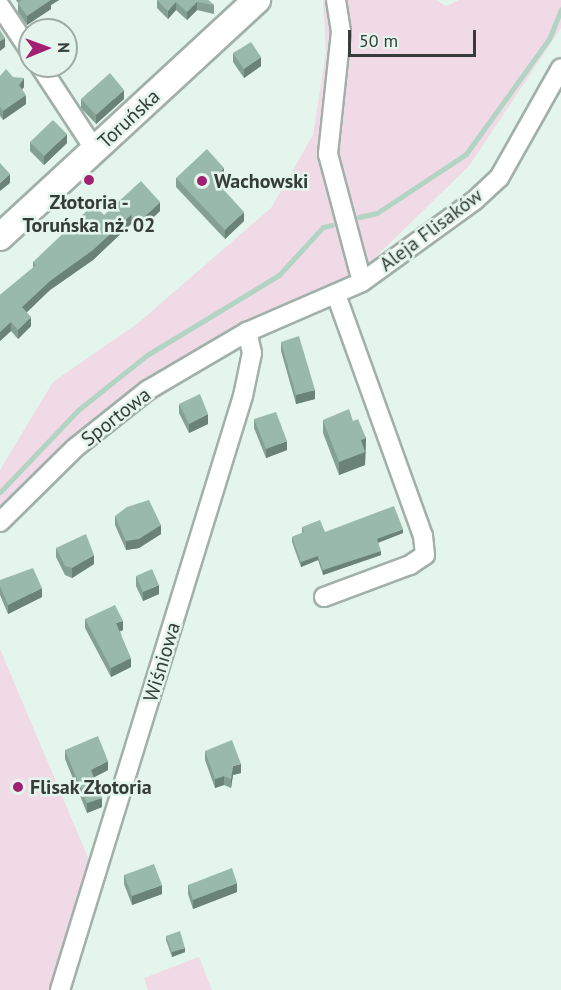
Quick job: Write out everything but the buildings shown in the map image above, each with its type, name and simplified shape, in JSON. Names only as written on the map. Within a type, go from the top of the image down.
[{"type":"main road","name":"Toruńska","points":[[0,237],[257,0]]},
{"type":"street","points":[[336,0],[341,32],[328,154],[362,282]]},
{"type":"street","points":[[0,6],[18,33]]},
{"type":"street","name":"Aleja Flisaków","points":[[247,332],[362,282],[474,201],[499,178],[561,68]]},
{"type":"street","points":[[48,78],[95,150]]},
{"type":"street","points":[[324,597],[410,565],[425,555],[423,536],[336,294]]},
{"type":"street","name":"Sportowa","points":[[0,522],[75,448],[148,390],[247,332]]},
{"type":"street","name":"Wiśniowa","points":[[60,990],[243,396],[252,353],[247,332]]},
{"type":"shaded area","points":[[323,0],[436,0],[446,6],[459,0],[561,0],[561,28],[469,166],[354,278],[241,344],[118,425],[21,511],[0,522],[0,470],[53,382],[138,323],[271,208],[313,135],[326,52]]},
{"type":"shaded area","points":[[0,649],[92,867],[53,990],[0,990]]},
{"type":"shaded area","points":[[199,957],[212,990],[148,990],[144,978]]},
{"type":"waterway","points":[[359,217],[377,213],[466,154],[549,39],[561,9]]},
{"type":"waterway","points":[[0,492],[78,410],[147,355],[279,275],[323,227],[332,225]]},
{"type":"place","name":"Złotoria - Toruńska nż. 02","points":[[89,180]]},
{"type":"place","name":"Wachowski","points":[[202,181]]},
{"type":"place","name":"Flisak Złotoria","points":[[18,787]]}]
